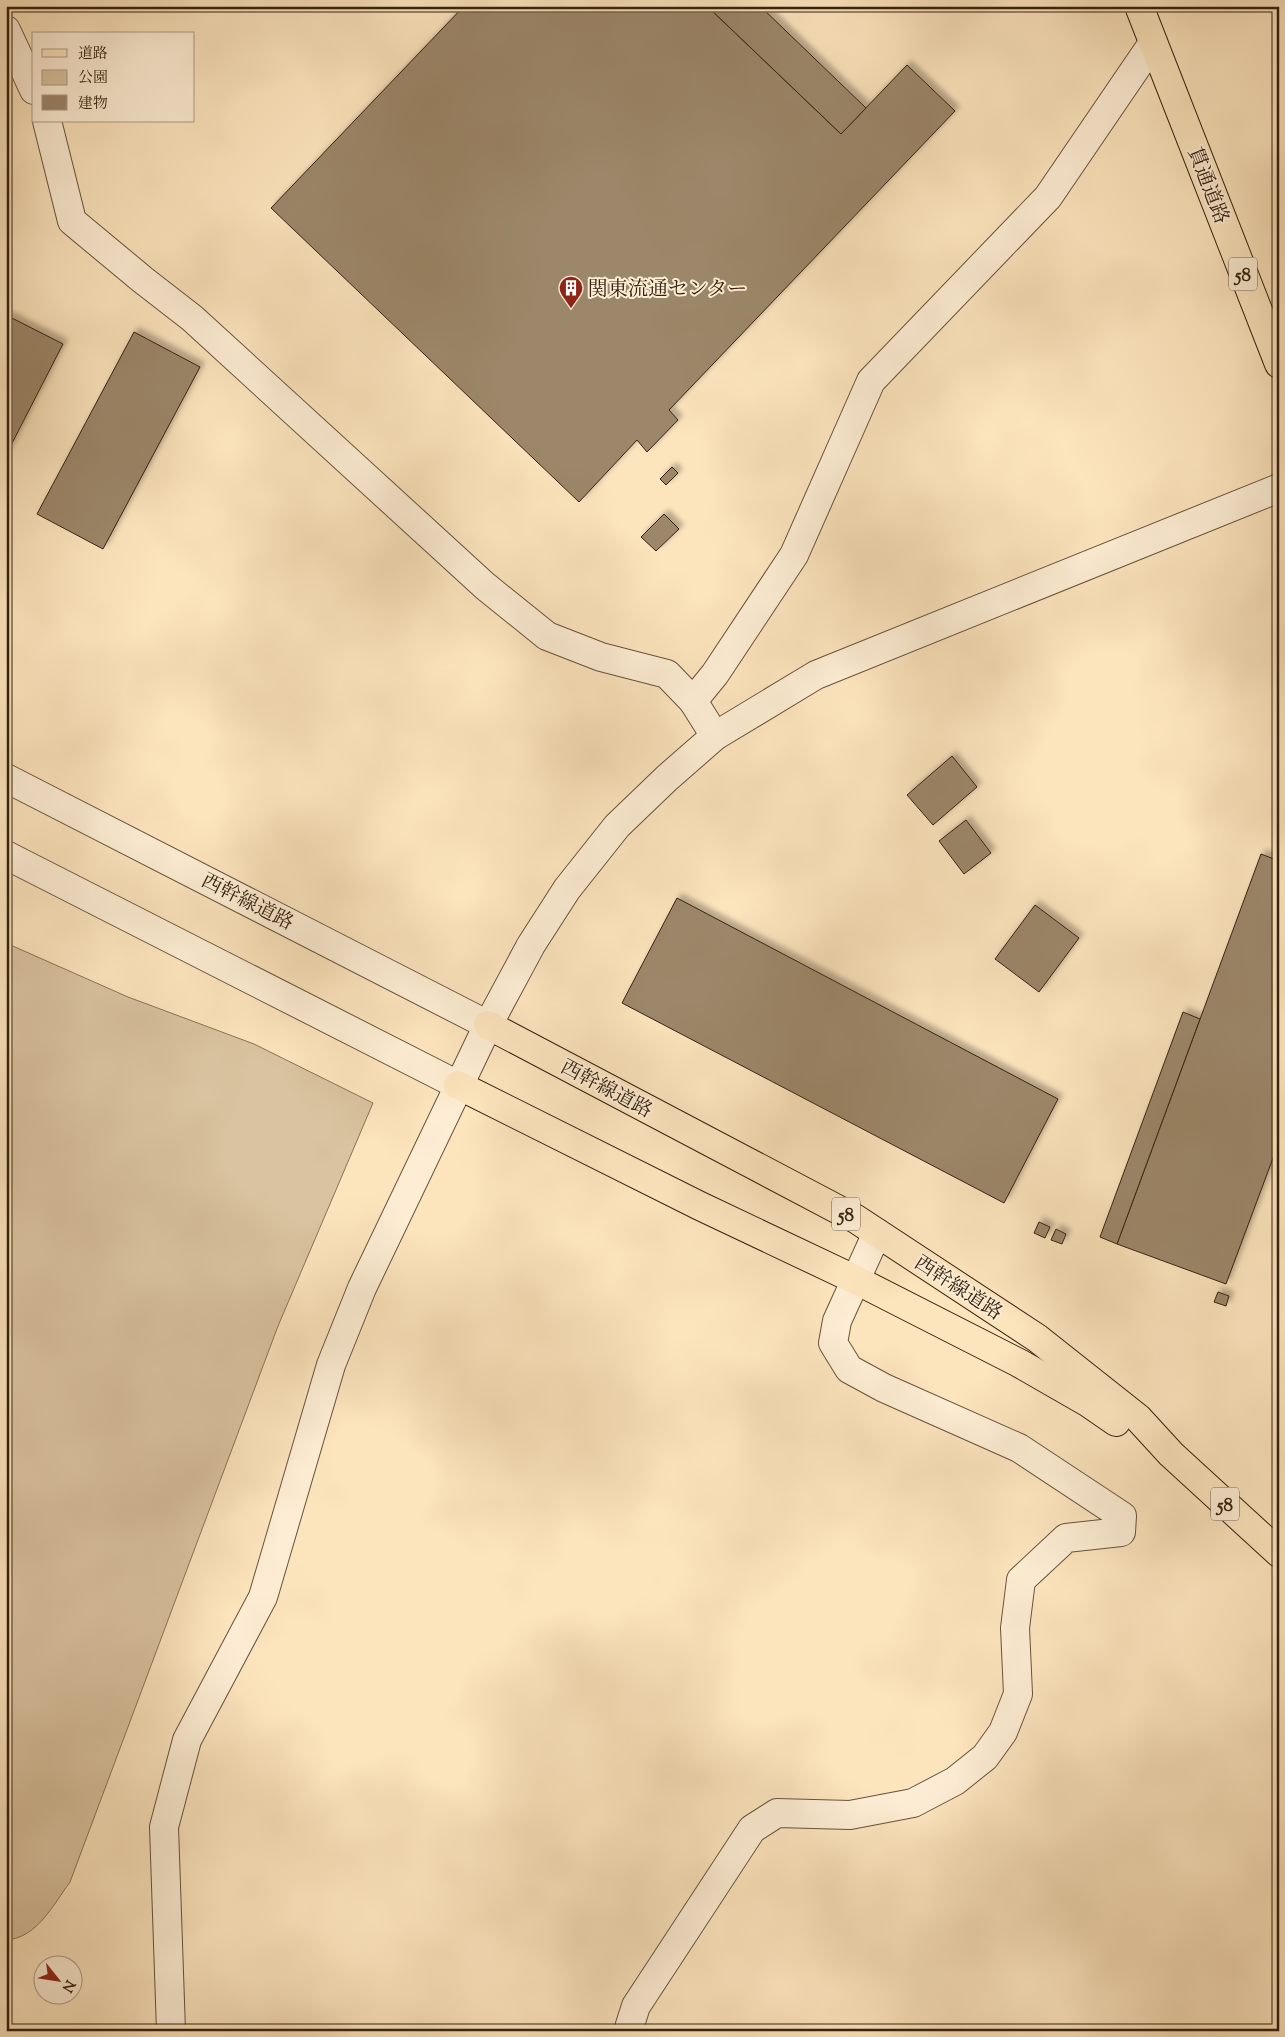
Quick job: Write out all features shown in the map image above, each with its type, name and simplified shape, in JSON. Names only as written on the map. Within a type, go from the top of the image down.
[{"type":"main road","name":"貫通道路","points":[[1139,6],[1279,364]]},
{"type":"main road","name":"西幹線道路","points":[[488,1025],[856,1219],[1037,1338],[1138,1418],[1171,1454],[1279,1553]]},
{"type":"main road","name":"西幹線道路","points":[[458,1085],[700,1206],[854,1279],[1027,1368],[1087,1402],[1130,1432],[1171,1454]]},
{"type":"street","points":[[6,30],[32,86]]},
{"type":"street","points":[[693,701],[715,674],[794,555],[870,381],[1048,197],[1137,70],[1153,43]]},
{"type":"street","points":[[48,122],[72,221],[192,318],[485,586],[547,636],[602,657],[667,674],[693,701],[715,736]]},
{"type":"street","points":[[171,2031],[164,1827],[187,1740],[263,1597],[331,1364],[362,1288],[488,1025],[531,945],[566,889],[617,826],[667,778],[715,736],[816,675],[1279,488]]},
{"type":"street","name":"西幹線道路","points":[[6,778],[488,1025]]},
{"type":"street","name":"西幹線道路","points":[[6,855],[458,1085]]},
{"type":"street","points":[[628,2031],[636,2006],[752,1829],[777,1813],[850,1815],[913,1803],[955,1781],[985,1757],[1003,1732],[1018,1694],[1015,1628],[1021,1580],[1066,1538],[1121,1532],[1122,1516],[1019,1448],[884,1388],[849,1369],[832,1343],[837,1322],[854,1279],[877,1233]]},
{"type":"green space","points":[[6,943],[128,997],[254,1044],[373,1103],[278,1326],[70,1882],[35,1927],[17,1938],[6,1940]]},
{"type":"building","name":"関東流通センター","points":[[464,6],[707,6],[841,134],[907,65],[955,111],[669,410],[678,420],[647,452],[637,440],[579,502],[271,208]]},
{"type":"building","points":[[707,6],[760,6],[866,108],[841,134]]},
{"type":"building","points":[[6,315],[63,344],[6,455]]},
{"type":"building","points":[[134,332],[200,367],[103,549],[37,514]]},
{"type":"building","points":[[672,467],[678,473],[666,485],[660,479]]},
{"type":"building","points":[[664,514],[679,529],[656,551],[641,537]]},
{"type":"building","points":[[952,756],[977,787],[933,825],[907,795]]},
{"type":"building","points":[[966,820],[991,853],[964,874],[939,841]]},
{"type":"building","points":[[1261,854],[1279,861],[1279,1142],[1226,1284],[1117,1244]]},
{"type":"building","points":[[677,898],[1058,1099],[1004,1203],[622,1003]]},
{"type":"building","points":[[1035,905],[1079,938],[1039,992],[995,959]]},
{"type":"building","points":[[1183,1012],[1200,1019],[1117,1244],[1100,1237]]},
{"type":"building","points":[[1039,1222],[1050,1227],[1045,1238],[1034,1233]]},
{"type":"building","points":[[1056,1229],[1066,1234],[1062,1244],[1051,1240]]},
{"type":"building","points":[[1218,1292],[1229,1296],[1226,1306],[1214,1302]]},
{"type":"place","name":"関東流通センター","points":[[571,309]]}]
